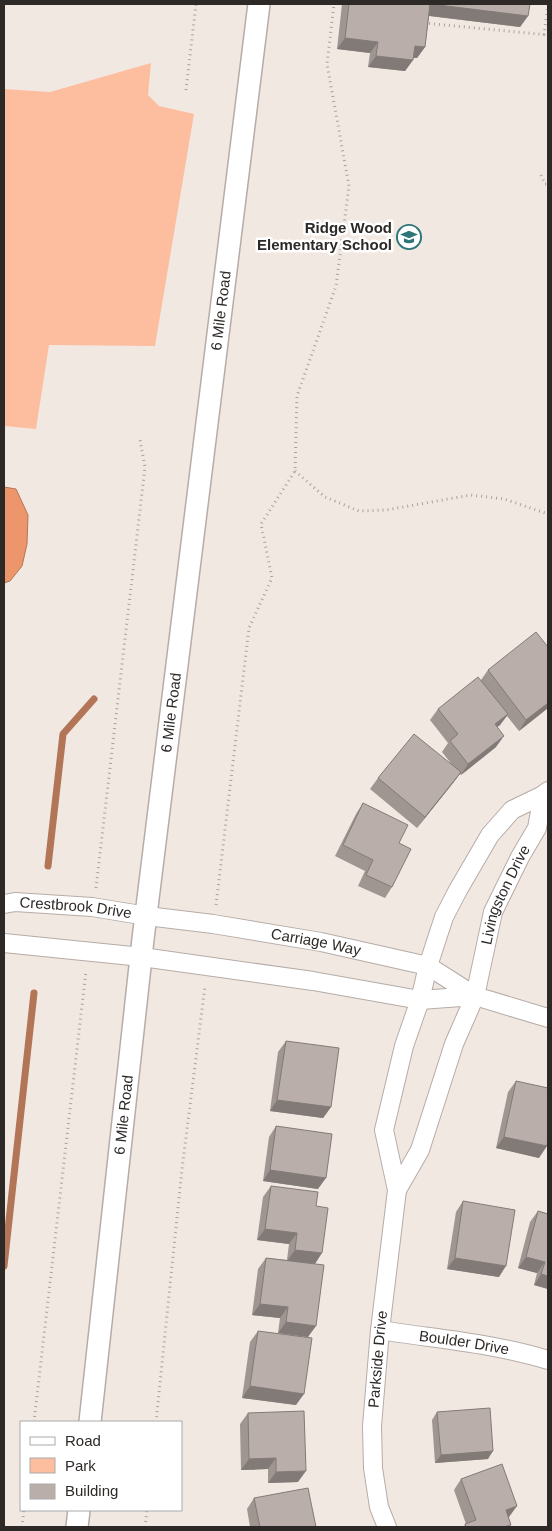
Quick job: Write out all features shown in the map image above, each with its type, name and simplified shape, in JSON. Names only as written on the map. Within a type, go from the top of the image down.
[{"type":"street","name":"6 Mile Road","points":[[90,1421],[142,957],[259,4]]},
{"type":"street","name":"Livingston Drive","points":[[428,966],[444,917],[490,835],[512,810],[546,793]]},
{"type":"street","name":"Livingston Drive","points":[[475,996],[493,912],[520,857],[537,828],[546,793]]},
{"type":"street","name":"Crestbrook Drive","points":[[4,904],[15,902],[92,907],[147,916]]},
{"type":"street","name":"Carriage Way","points":[[147,916],[213,924],[321,942],[428,966],[475,996],[548,1018]]},
{"type":"street","points":[[4,943],[142,957]]},
{"type":"street","name":"Carriage Way","points":[[142,957],[313,981],[420,1000],[475,996]]},
{"type":"street","name":"Parkside Drive","points":[[387,1527],[378,1507],[373,1468],[372,1426],[380,1330],[398,1190],[384,1130],[404,1046],[420,1000],[428,966]]},
{"type":"street","name":"Parkside Drive","points":[[398,1190],[420,1150],[454,1044],[475,996]]},
{"type":"street","name":"Boulder Drive","points":[[380,1330],[465,1341],[521,1352],[548,1360]]},
{"type":"street","points":[[77,1527],[80,1511]]},
{"type":"path","points":[[186,90],[196,4]]},
{"type":"path","points":[[213,924],[249,628],[272,578],[261,524],[295,472],[297,396],[336,286],[349,186],[327,64],[334,4]]},
{"type":"path","points":[[421,23],[546,35],[548,4]]},
{"type":"path","points":[[541,175],[545,184],[548,184]]},
{"type":"path","points":[[96,894],[145,467],[140,440]]},
{"type":"path","points":[[295,472],[325,497],[359,511],[386,510],[471,495],[504,500],[548,514]]},
{"type":"path","points":[[34,1421],[86,966]]},
{"type":"path","points":[[156,1421],[190,1103],[208,966]]},
{"type":"path","points":[[22,1527],[24,1511]]},
{"type":"path","points":[[145,1527],[147,1511]]},
{"type":"green space","points":[[151,63],[148,95],[159,106],[194,114],[155,346],[49,345],[36,429],[4,426],[4,89],[50,92]]},
{"type":"shaded area","points":[[4,487],[16,489],[28,515],[27,544],[22,566],[10,581],[4,583]]},
{"type":"building","points":[[349,4],[430,4],[425,47],[415,46],[413,60],[376,56],[378,42],[345,38]]},
{"type":"building","points":[[430,4],[530,4],[528,16]]},
{"type":"building","points":[[536,632],[548,647],[548,703],[526,720],[488,670]]},
{"type":"building","points":[[478,677],[508,714],[495,724],[504,736],[468,764],[450,741],[458,734],[438,709]]},
{"type":"building","points":[[414,734],[461,772],[425,817],[378,778]]},
{"type":"building","points":[[363,803],[408,825],[399,843],[411,849],[392,887],[366,875],[373,860],[343,845]]},
{"type":"building","points":[[286,1041],[339,1048],[331,1107],[277,1100]]},
{"type":"building","points":[[516,1081],[548,1088],[547,1146],[504,1137]]},
{"type":"building","points":[[276,1126],[332,1134],[326,1178],[270,1170]]},
{"type":"building","points":[[271,1186],[318,1192],[316,1206],[328,1208],[322,1253],[295,1250],[297,1233],[265,1229]]},
{"type":"building","points":[[463,1201],[515,1210],[506,1266],[455,1258]]},
{"type":"building","points":[[538,1211],[548,1214],[548,1276],[541,1274],[545,1262],[526,1257]]},
{"type":"building","points":[[266,1258],[324,1265],[316,1326],[286,1322],[288,1307],[260,1304]]},
{"type":"building","points":[[258,1331],[312,1338],[304,1394],[250,1386]]},
{"type":"building","points":[[490,1408],[493,1451],[441,1455],[437,1412]]},
{"type":"building","points":[[304,1411],[306,1471],[276,1472],[276,1458],[249,1459],[248,1413]]},
{"type":"building","points":[[502,1464],[517,1506],[506,1510],[511,1525],[504,1527],[466,1527],[465,1524],[476,1520],[461,1479]]},
{"type":"building","points":[[308,1488],[316,1527],[260,1527],[254,1498]]},
{"type":"waterway","points":[[48,866],[63,734],[94,699]]},
{"type":"waterway","points":[[4,1266],[34,993]]},
{"type":"place","name":"Ridge Wood Elementary School","points":[[409,237]]}]
